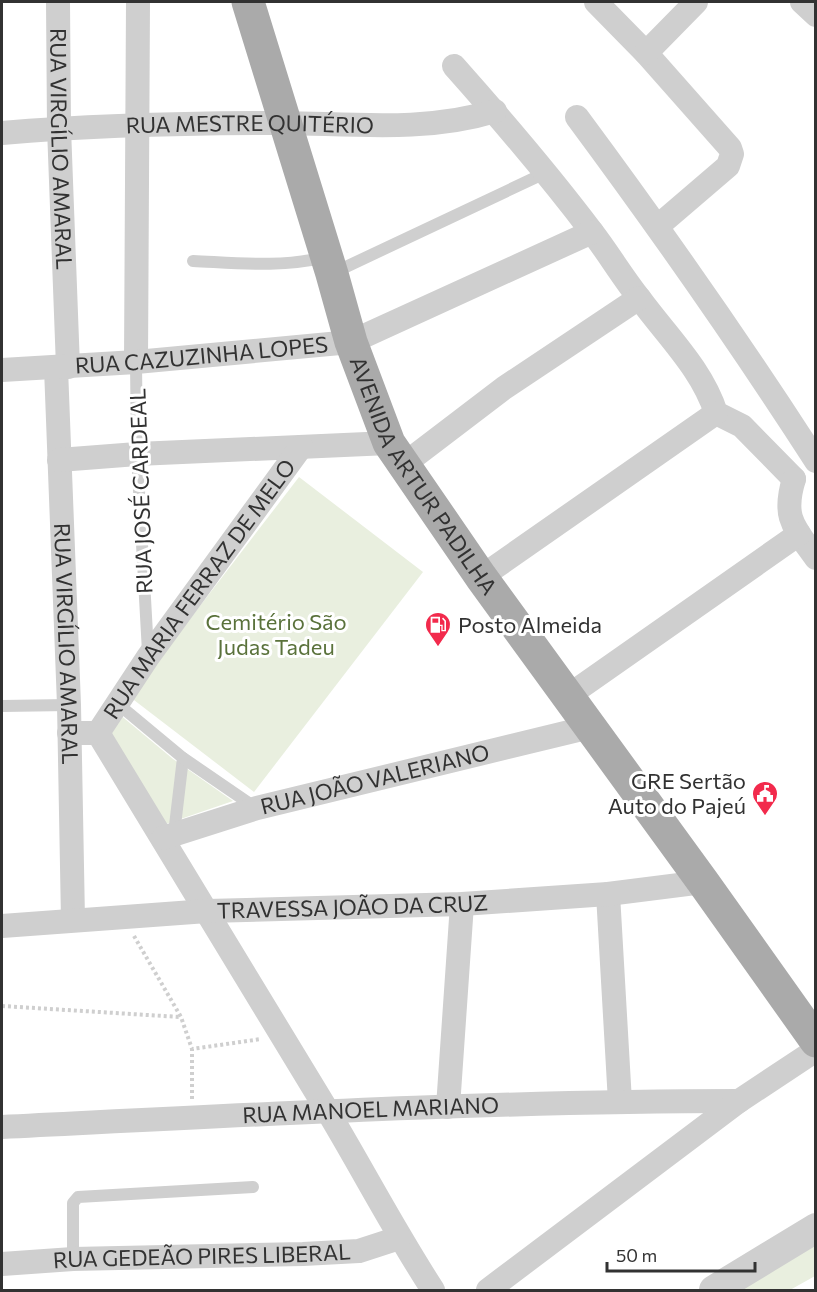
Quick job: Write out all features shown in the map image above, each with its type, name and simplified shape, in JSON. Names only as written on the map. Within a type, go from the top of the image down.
[{"type":"main road","name":"AVENIDA ARTUR PADILHA","points":[[248,2],[351,342],[396,454],[481,578],[816,1041]]},
{"type":"street","name":"RUA VIRGÍLIO AMARAL","points":[[58,2],[62,367],[59,460],[69,705],[73,920]]},
{"type":"street","points":[[136,362],[138,2]]},
{"type":"street","points":[[596,2],[646,53],[730,148],[732,154],[728,166],[658,226]]},
{"type":"street","points":[[646,53],[696,2]]},
{"type":"street","points":[[802,2],[816,15]]},
{"type":"street","points":[[454,66],[495,111],[592,232],[697,373],[709,392],[716,413],[742,426],[794,479]]},
{"type":"street","name":"RUA MESTRE QUITÉRIO","points":[[2,133],[59,128],[138,126],[285,123],[375,126],[444,123],[495,111]]},
{"type":"street","points":[[577,117],[658,226],[736,338],[816,461],[794,479],[789,497],[792,520],[816,558]]},
{"type":"street","name":"RUA CAZUZINHA LOPES","points":[[2,370],[136,362],[351,342],[592,232]]},
{"type":"street","points":[[59,460],[137,454],[301,447],[396,454],[504,388],[639,298]]},
{"type":"street","points":[[481,578],[716,413]]},
{"type":"street","name":"RUA MARIA FERRAZ DE MELO","points":[[98,733],[148,657],[301,447]]},
{"type":"street","points":[[568,696],[799,534]]},
{"type":"street","name":"RUA JOÃO VALERIANO","points":[[169,836],[257,808],[590,727]]},
{"type":"street","points":[[69,733],[98,733],[169,836],[207,910],[328,1112],[399,1238],[433,1290]]},
{"type":"street","name":"TRAVESSA JOÃO DA CRUZ","points":[[2,926],[207,910],[462,904],[608,894],[703,882]]},
{"type":"street","points":[[608,894],[620,1102]]},
{"type":"street","points":[[448,1107],[462,904]]},
{"type":"street","points":[[488,1290],[740,1101],[816,1050]]},
{"type":"street","name":"RUA MANOEL MARIANO","points":[[2,1127],[448,1107],[740,1101]]},
{"type":"street","points":[[714,1290],[816,1228]]},
{"type":"street","name":"RUA GEDEÃO PIRES LIBERAL","points":[[2,1264],[73,1259],[348,1252],[359,1251],[399,1238]]},
{"type":"lane","points":[[193,261],[281,264],[302,262],[329,265],[545,173]]},
{"type":"lane","name":"RUA JOSÉ CARDEAL","points":[[136,362],[137,454],[148,657]]},
{"type":"lane","points":[[118,704],[183,758],[257,808]]},
{"type":"lane","points":[[2,706],[69,705]]},
{"type":"lane","points":[[169,836],[183,758]]},
{"type":"lane","points":[[73,1259],[73,1203],[78,1197],[254,1187]]},
{"type":"path","points":[[123,917],[181,1017],[192,1049],[191,1118]]},
{"type":"path","points":[[2,1006],[181,1017]]},
{"type":"path","points":[[192,1049],[281,1036]]},
{"type":"green space","name":"Cemitério São Judas Tadeu","points":[[299,477],[423,572],[254,792],[130,697]]},
{"type":"green space","points":[[119,714],[173,759],[233,801],[166,824],[107,732]]},
{"type":"green space","points":[[815,1241],[815,1276],[790,1290],[735,1290]]},
{"type":"place","name":"Posto Almeida","points":[[438,648]]},
{"type":"place","name":"GRE Sertão Auto do Pajeú","points":[[765,817]]}]
